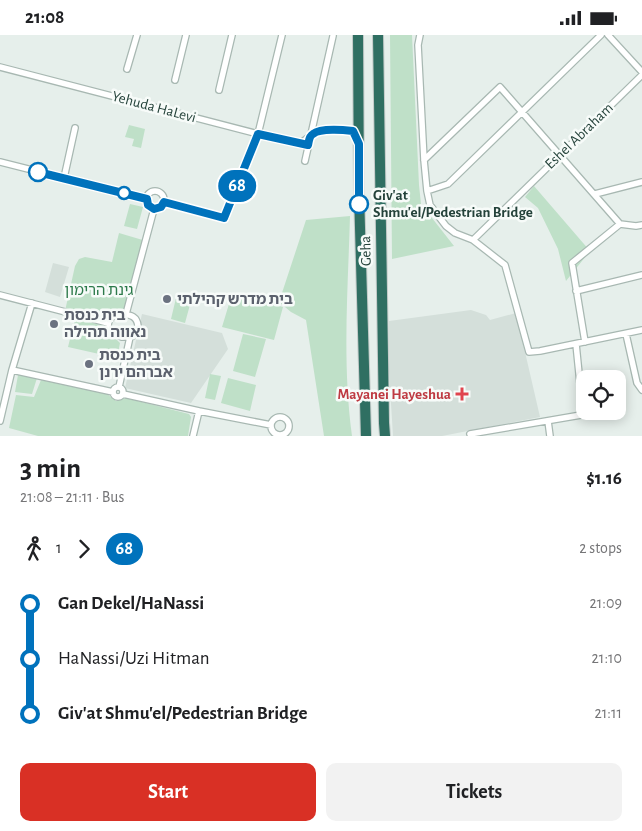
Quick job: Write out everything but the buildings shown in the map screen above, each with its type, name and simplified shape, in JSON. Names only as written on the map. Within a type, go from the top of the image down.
[{"type":"highway","name":"Geha","points":[[358,35],[366,436]]},
{"type":"highway","name":"Geha","points":[[378,35],[385,436]]},
{"type":"street","points":[[127,69],[136,35]]},
{"type":"street","points":[[175,80],[186,35]]},
{"type":"street","points":[[218,90],[232,35]]},
{"type":"street","points":[[164,202],[224,218],[258,134],[282,35]]},
{"type":"street","points":[[420,35],[418,45],[424,159],[430,205],[446,226],[455,233],[473,240],[505,265],[529,352],[642,330]]},
{"type":"street","points":[[427,191],[448,184],[600,35]]},
{"type":"street","points":[[608,35],[642,73]]},
{"type":"street","points":[[305,161],[333,36]]},
{"type":"street","name":"Yehuda HaLevi","points":[[0,67],[258,134],[308,145]]},
{"type":"street","name":"Eshel Abraham","points":[[473,240],[642,73]]},
{"type":"street","points":[[424,159],[500,87],[620,224],[642,225]]},
{"type":"street","points":[[64,178],[75,128]]},
{"type":"street","points":[[301,143],[315,132],[330,130],[353,131],[359,144]]},
{"type":"street","points":[[0,162],[147,199]]},
{"type":"street","points":[[595,194],[642,182]]},
{"type":"street","points":[[156,191],[163,195],[164,202],[161,207],[154,209],[148,205],[147,199],[150,193],[156,191]]},
{"type":"street","points":[[126,314],[154,209]]},
{"type":"street","points":[[585,342],[572,263],[620,224]]},
{"type":"street","points":[[576,291],[642,275]]},
{"type":"street","points":[[0,295],[108,323]]},
{"type":"street","points":[[0,421],[12,370],[32,303]]},
{"type":"street","points":[[123,394],[120,387],[130,337],[138,330],[138,322],[133,316],[126,314],[113,315],[108,323],[108,328],[122,337],[130,337]]},
{"type":"street","points":[[626,334],[637,383],[642,390]]},
{"type":"street","points":[[471,436],[470,434],[581,415],[583,413],[576,344]]},
{"type":"street","points":[[12,370],[113,392],[116,397],[120,397],[123,394],[271,425]]},
{"type":"street","points":[[113,392],[114,389],[120,387]]},
{"type":"street","points":[[193,436],[199,411]]},
{"type":"street","points":[[274,419],[285,419],[288,430],[284,435],[274,434],[271,425],[274,419]]},
{"type":"street","points":[[548,421],[550,436]]},
{"type":"shaded area","points":[[53,263],[69,267],[60,297],[45,292]]},
{"type":"shaded area","name":"Mayanei Hayeshua","points":[[471,310],[486,315],[490,320],[516,313],[540,417],[442,436],[393,436],[389,371],[389,321]]},
{"type":"shaded area","points":[[142,314],[222,333],[228,349],[191,403],[125,388]]},
{"type":"green space","points":[[390,35],[412,35],[421,204],[454,246],[392,259]]},
{"type":"green space","points":[[129,125],[145,129],[141,148],[132,146],[134,139],[125,137]]},
{"type":"green space","points":[[534,186],[590,251],[566,281],[558,249],[538,208],[525,197]]},
{"type":"green space","points":[[130,204],[143,207],[137,229],[124,226]]},
{"type":"green space","points":[[350,216],[346,354],[352,436],[324,436],[306,320],[291,312],[279,302],[306,220]]},
{"type":"green space","name":"גינת הרימון","points":[[119,233],[146,241],[126,314],[116,313],[108,323],[65,311],[75,266],[79,259],[85,257],[112,262]]},
{"type":"green space","points":[[232,294],[283,307],[274,340],[222,327]]},
{"type":"green space","points":[[176,298],[191,301],[185,323],[171,319]]},
{"type":"green space","points":[[75,319],[106,326],[120,343],[117,358],[68,347]]},
{"type":"green space","points":[[243,334],[266,339],[255,377],[233,371]]},
{"type":"green space","points":[[210,374],[221,376],[215,400],[205,398]]},
{"type":"green space","points":[[18,375],[37,378],[32,394],[15,392]]},
{"type":"green space","points":[[228,378],[256,385],[250,411],[221,403]]},
{"type":"green space","points":[[41,380],[107,394],[116,401],[126,398],[189,414],[191,417],[188,436],[38,436],[9,428],[16,395],[34,397]]},
{"type":"bus line","name":"68","points":[[38,172],[147,199],[148,205],[154,209],[161,207],[164,202],[224,218],[258,134],[308,145],[310,135],[315,132],[353,131],[359,144],[359,204]]},
{"type":"place","name":"Giv'at Shmu'el/Pedestrian Bridge","points":[[359,204]]},
{"type":"place","name":"בית מדרש קהילתי","points":[[167,299]]},
{"type":"place","name":"בית כנסת נאווה תהילה","points":[[54,324]]},
{"type":"place","name":"בית כנסת אברהם ירנן","points":[[89,364]]},
{"type":"place","name":"Mayanei Hayeshua","points":[[462,394]]}]
